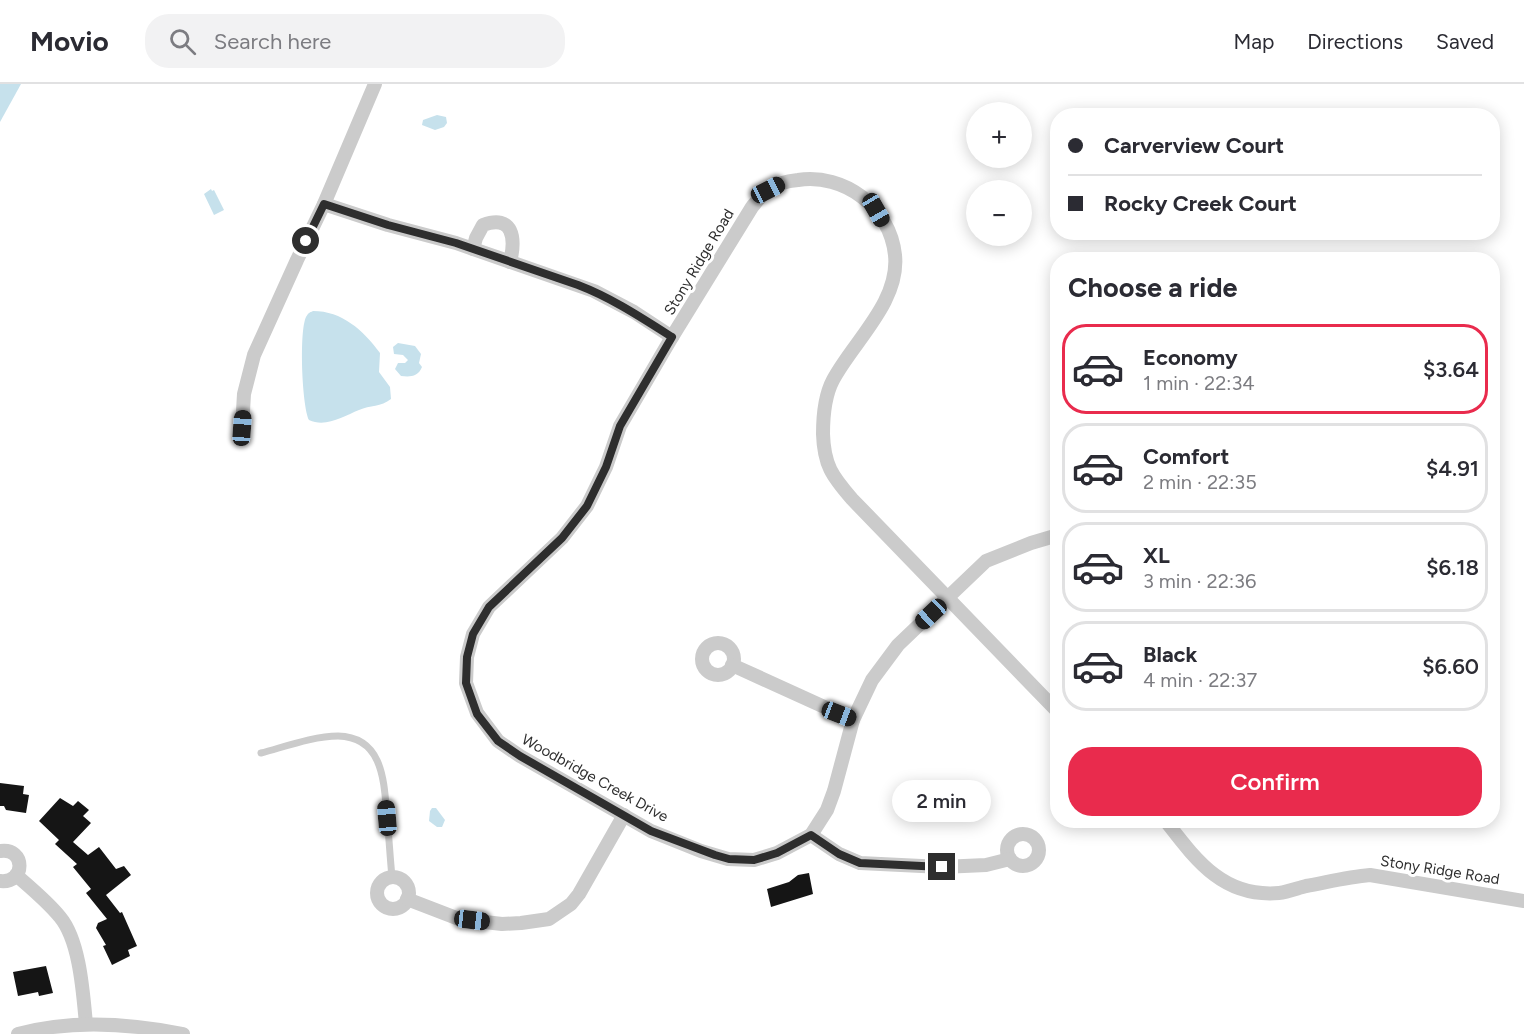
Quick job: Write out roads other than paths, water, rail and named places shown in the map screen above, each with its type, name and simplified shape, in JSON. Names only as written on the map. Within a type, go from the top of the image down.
[{"type":"street","points":[[242,428],[244,394],[254,355],[324,204],[375,84]]},
{"type":"street","name":"Stony Ridge Road","points":[[324,204],[379,223],[473,249],[594,291],[672,337],[752,207],[768,190],[785,181],[814,177],[853,190],[876,210],[891,239],[895,268],[888,295],[881,309],[832,381],[823,423],[827,465],[852,499],[1050,704]]},
{"type":"street","points":[[473,249],[483,225],[494,221],[506,224],[511,230],[514,242],[510,262]]},
{"type":"street","name":"Woodbridge Creek Drive","points":[[672,337],[620,426],[606,467],[587,506],[562,538],[489,607],[473,634],[467,657],[466,683],[477,714],[498,741],[651,831],[701,851],[729,859],[754,860],[777,853],[811,835],[827,810],[834,791],[853,720],[872,680],[898,645],[986,561],[1050,537]]},
{"type":"street","points":[[732,665],[853,720]]},
{"type":"street","points":[[407,899],[459,919],[502,924],[549,919],[561,912],[579,894],[624,815]]},
{"type":"street","name":"Stony Ridge Road","points":[[1171,828],[1193,856],[1222,882],[1251,892],[1280,892],[1350,876],[1370,875],[1524,901]]},
{"type":"street","points":[[811,835],[839,854],[860,863],[942,867],[986,865],[1010,859]]},
{"type":"street","points":[[0,850],[11,851],[18,859],[20,869],[10,880],[0,880]]},
{"type":"street","points":[[16,875],[62,918],[80,966],[86,1024]]},
{"type":"street","points":[[392,877],[400,879],[407,886],[407,899],[403,904],[388,908],[380,901],[377,891],[385,879],[392,877]]},
{"type":"street","points":[[18,1034],[35,1029],[86,1024],[141,1026],[183,1034]]},
{"type":"lane","points":[[261,753],[339,736],[356,740],[370,748],[383,775],[392,877]]},
{"type":"water","points":[[0,84],[21,84],[0,122]]},
{"type":"water","points":[[437,115],[446,117],[447,123],[444,127],[435,130],[422,125],[423,120]]},
{"type":"water","points":[[211,189],[214,190],[224,210],[214,215],[204,194]]},
{"type":"water","points":[[313,311],[333,314],[351,323],[373,345],[380,353],[379,372],[390,387],[391,399],[328,422],[309,420],[303,385],[302,352],[306,317]]},
{"type":"water","points":[[398,343],[415,346],[421,354],[419,363],[422,367],[416,375],[401,376],[395,369],[398,363],[405,363],[408,360],[403,355],[394,354],[393,347]]},
{"type":"water","points":[[432,808],[436,808],[445,820],[442,827],[437,827],[429,821]]}]
